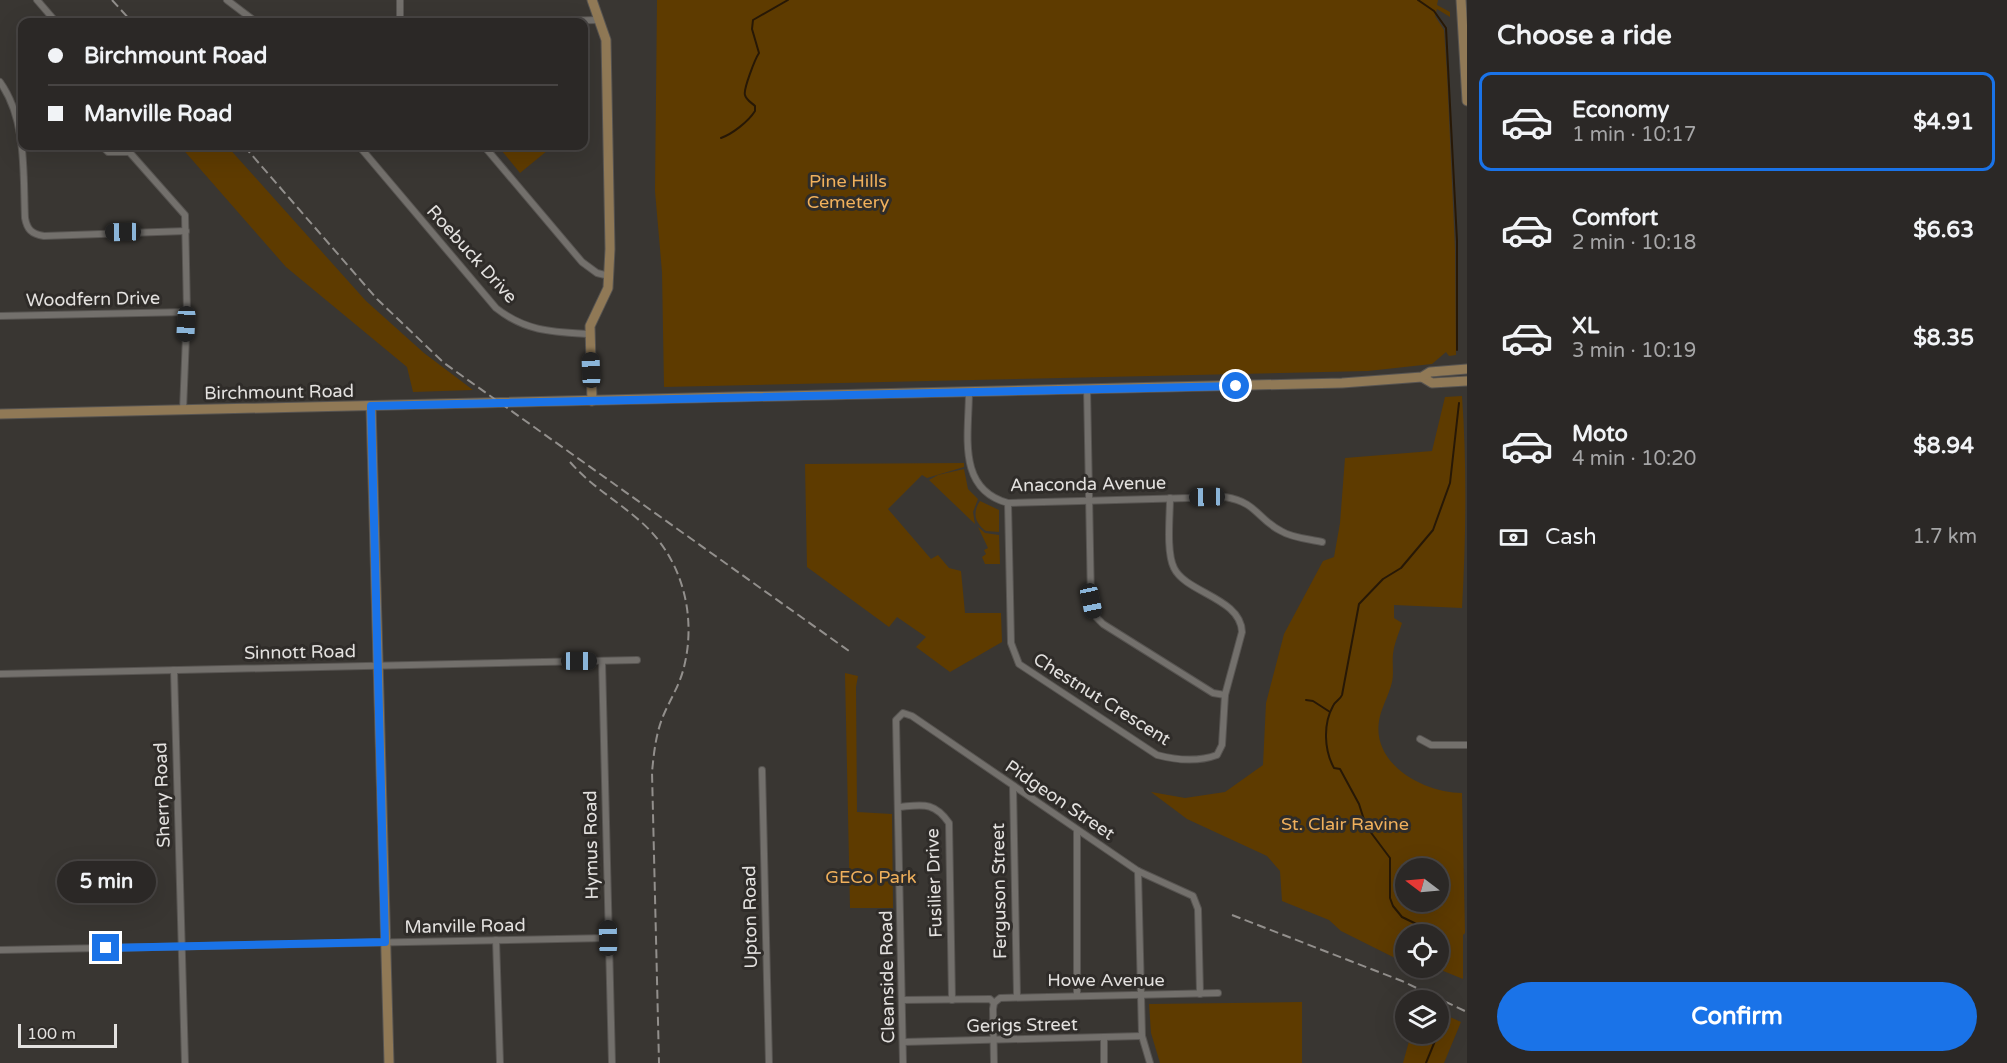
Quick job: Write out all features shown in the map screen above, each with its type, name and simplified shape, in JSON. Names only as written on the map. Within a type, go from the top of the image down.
[{"type":"main road","points":[[592,0],[606,40],[609,276],[605,298],[590,326],[592,401]]},
{"type":"main road","points":[[1461,0],[1467,101]]},
{"type":"main road","name":"Birchmount Road","points":[[0,414],[1342,383],[1422,377],[1431,372],[1467,369]]},
{"type":"main road","name":"Birchmount Road","points":[[1422,377],[1432,383],[1467,381]]},
{"type":"main road","points":[[371,406],[389,1063]]},
{"type":"street","points":[[37,0],[53,18]]},
{"type":"street","points":[[226,0],[251,18]]},
{"type":"street","points":[[400,0],[400,18]]},
{"type":"street","points":[[588,20],[599,20]]},
{"type":"street","points":[[0,82],[13,100],[18,129]]},
{"type":"street","points":[[21,150],[25,218],[27,228],[32,232],[44,236],[186,231]]},
{"type":"street","points":[[106,150],[108,152],[130,152],[183,211],[186,231],[187,312],[183,410]]},
{"type":"street","name":"Roebuck Drive","points":[[362,150],[496,308],[516,322],[534,329],[590,334]]},
{"type":"street","points":[[487,150],[582,262],[597,273],[609,276]]},
{"type":"street","name":"Woodfern Drive","points":[[0,316],[187,312]]},
{"type":"street","points":[[1087,388],[1088,500],[1093,614],[1103,624],[1213,693],[1224,695]]},
{"type":"street","name":"Anaconda Avenue","points":[[969,391],[972,475],[986,493],[1008,503],[1225,497],[1240,499],[1252,506],[1283,533],[1322,542]]},
{"type":"street","name":"Chestnut Crescent","points":[[1008,503],[1011,643],[1019,664],[1157,755],[1170,759],[1205,759],[1217,755],[1222,745],[1224,695],[1242,632],[1242,624],[1234,612],[1176,572],[1171,559],[1170,498]]},
{"type":"street","name":"Sinnott Road","points":[[0,674],[637,660]]},
{"type":"street","name":"Hymus Road","points":[[602,661],[612,1063]]},
{"type":"street","name":"Sherry Road","points":[[174,670],[185,1063]]},
{"type":"street","name":"Pidgeon Street","points":[[903,713],[912,716],[1138,870],[1193,896],[1198,909],[1200,994]]},
{"type":"street","name":"Cleanside Road","points":[[903,713],[896,720],[903,1063]]},
{"type":"street","points":[[1420,739],[1431,745],[1467,745]]},
{"type":"street","name":"Upton Road","points":[[762,770],[769,1063]]},
{"type":"street","name":"Ferguson Street","points":[[1012,786],[1017,996]]},
{"type":"street","name":"Fusilier Drive","points":[[899,807],[928,805],[941,811],[949,823],[952,1000]]},
{"type":"street","points":[[1077,830],[1077,996]]},
{"type":"street","points":[[1138,870],[1140,997],[1143,1036],[1150,1063]]},
{"type":"street","name":"Manville Road","points":[[0,950],[608,938]]},
{"type":"street","points":[[496,940],[500,1063]]},
{"type":"street","name":"Howe Avenue","points":[[902,1000],[990,999],[994,1006],[1000,998],[1017,996],[1140,997],[1218,993]]},
{"type":"street","points":[[994,1006],[994,1063]]},
{"type":"street","name":"Gerigs Street","points":[[903,1042],[1143,1036]]},
{"type":"street","points":[[1104,1038],[1104,1063]]},
{"type":"green space","name":"Pine Hills Cemetery","points":[[657,0],[1438,0],[1437,5],[1450,12],[1450,17],[1437,9],[1435,16],[1444,30],[1447,73],[1455,250],[1456,355],[1449,356],[1446,352],[1432,364],[1368,371],[664,387],[662,272],[655,191]]},
{"type":"green space","points":[[184,150],[231,150],[366,301],[424,353],[473,390],[413,392],[407,367],[286,267]]},
{"type":"green space","points":[[501,150],[548,150],[520,173]]},
{"type":"green space","name":"St. Clair Ravine","points":[[1462,396],[1465,502],[1462,608],[1394,605],[1394,618],[1402,623],[1394,650],[1392,682],[1381,711],[1379,737],[1384,751],[1404,774],[1433,788],[1462,793],[1465,933],[1463,935],[1463,979],[1449,973],[1449,924],[1395,924],[1395,958],[1341,931],[1329,920],[1282,901],[1280,871],[1267,856],[1187,819],[1151,792],[1185,798],[1225,792],[1263,765],[1266,703],[1284,634],[1323,561],[1334,557],[1340,523],[1345,458],[1432,451],[1445,397]]},
{"type":"green space","points":[[964,463],[964,467],[927,478],[922,475],[888,509],[931,559],[938,555],[949,568],[961,571],[965,613],[1001,613],[1002,642],[950,672],[916,647],[926,637],[897,617],[889,627],[807,567],[805,464]]},
{"type":"green space","points":[[964,469],[968,489],[978,499],[973,512],[975,524],[929,480],[938,475]]},
{"type":"green space","points":[[980,501],[999,510],[999,532],[986,531],[979,525],[975,514]]},
{"type":"green space","points":[[978,527],[985,533],[999,535],[1000,564],[985,564],[982,557],[986,554],[984,550],[988,548]]},
{"type":"green space","name":"GECo Park","points":[[845,673],[858,676],[856,687],[857,812],[892,814],[893,908],[850,908]]},
{"type":"green space","points":[[1302,1002],[1302,1063],[1160,1063],[1151,1033],[1149,1004]]},
{"type":"green space","points":[[1449,1017],[1461,1022],[1444,1063],[1403,1063],[1408,1044],[1449,1044]]},
{"type":"waterway","points":[[721,138],[740,127],[755,111],[755,106],[745,95],[750,74],[759,53],[752,29],[753,20],[788,0]]},
{"type":"waterway","points":[[1418,0],[1434,11],[1446,28],[1457,241],[1457,350]]},
{"type":"waterway","points":[[1416,924],[1402,917],[1393,906],[1390,898],[1390,858],[1366,826],[1359,804],[1340,769],[1334,768],[1328,753],[1326,729],[1333,706],[1342,695],[1359,604],[1383,579],[1401,568],[1433,530],[1450,483],[1459,403]]},
{"type":"waterway","points":[[1306,700],[1313,701],[1330,712]]},
{"type":"waterway","points":[[1426,1063],[1434,1044]]},
{"type":"railway","points":[[112,0],[128,18]]},
{"type":"railway","points":[[247,150],[377,299],[444,363],[849,651]]},
{"type":"railway","points":[[570,462],[654,535],[676,569],[687,607],[689,627],[684,667],[659,728],[652,772],[659,1063]]},
{"type":"railway","points":[[1232,915],[1402,981],[1467,1012]]},
{"type":"route","points":[[106,948],[385,942],[371,406],[980,390],[1236,386]]}]
